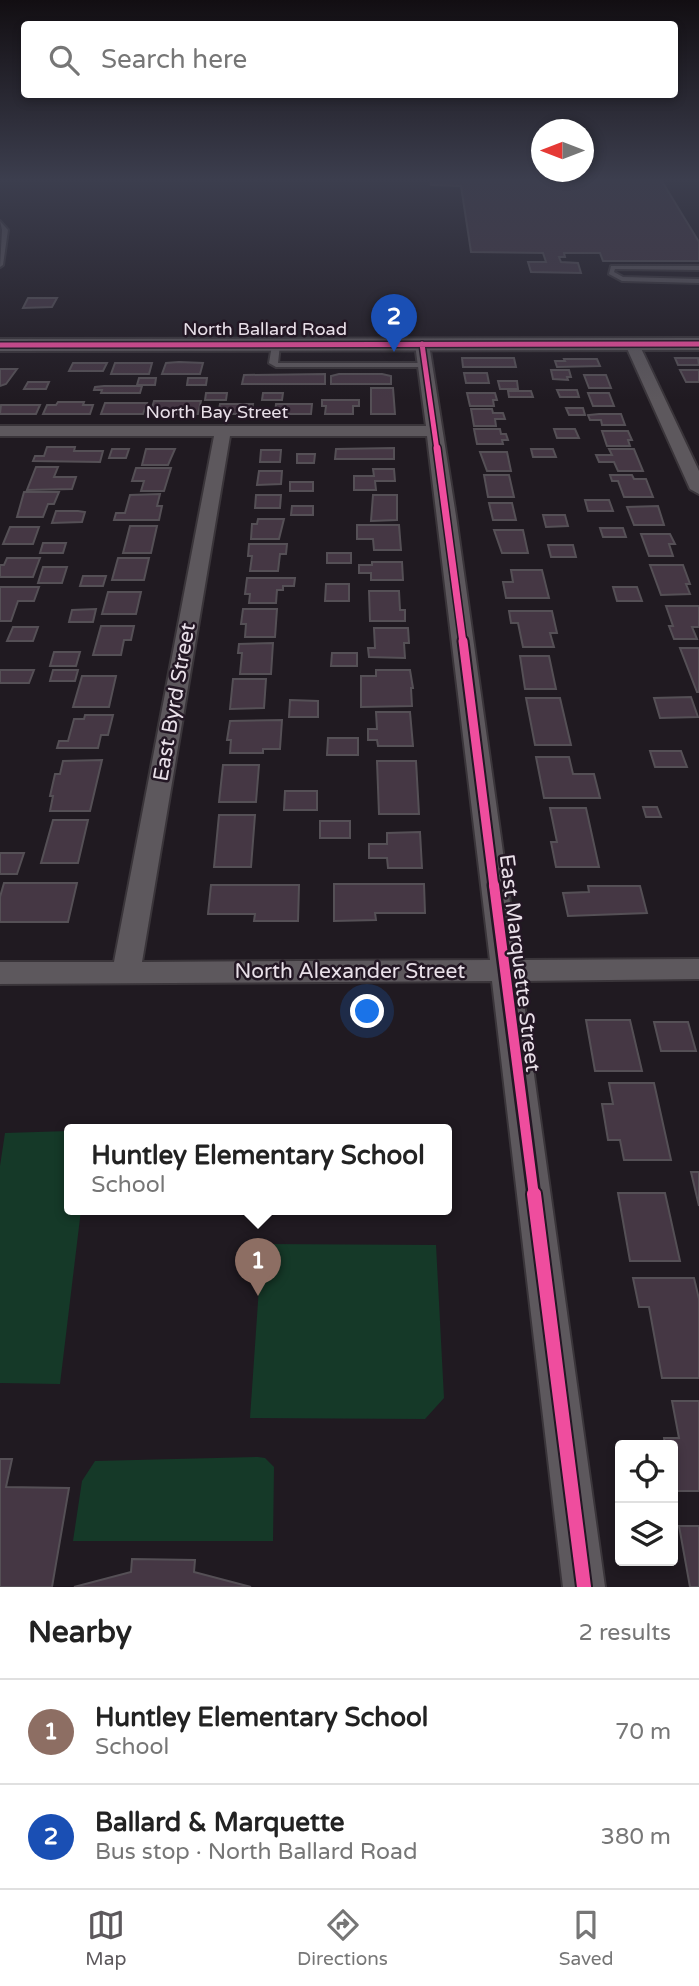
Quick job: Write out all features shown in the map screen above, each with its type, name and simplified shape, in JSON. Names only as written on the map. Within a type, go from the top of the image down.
[{"type":"main road","name":"North Ballard Road","points":[[0,345],[276,345],[423,355],[632,344],[699,344]]},
{"type":"street","points":[[632,344],[699,489]]},
{"type":"street","name":"East Marquette Street","points":[[423,355],[584,1587]]},
{"type":"street","points":[[0,450],[5,431]]},
{"type":"street","name":"North Bay Street","points":[[5,431],[434,431]]},
{"type":"street","name":"East Byrd Street","points":[[126,973],[223,431]]},
{"type":"street","name":"North Alexander Street","points":[[0,973],[699,969]]},
{"type":"lane","points":[[699,268],[613,267],[611,273],[622,279],[699,281]]},
{"type":"green space","points":[[64,1131],[64,1215],[80,1215],[60,1384],[0,1383],[0,1166],[5,1133]]},
{"type":"green space","points":[[262,1244],[436,1245],[444,1398],[425,1419],[250,1418]]},
{"type":"green space","points":[[265,1458],[274,1467],[273,1541],[73,1541],[82,1481],[95,1461]]},
{"type":"building","points":[[475,252],[699,252],[699,261],[603,261],[600,253],[564,253],[565,257],[559,257],[561,262],[578,263],[581,273],[531,272],[528,262],[546,262],[543,253]]},
{"type":"building","points":[[28,298],[57,298],[52,307],[23,308]]},
{"type":"building","points":[[462,358],[514,358],[516,367],[463,367]]},
{"type":"building","points":[[675,358],[698,358],[699,365],[678,365]]},
{"type":"building","points":[[564,359],[597,359],[600,366],[557,367],[555,361],[565,361]]},
{"type":"building","points":[[73,363],[107,363],[103,371],[69,371]]},
{"type":"building","points":[[115,363],[152,363],[149,374],[111,374]]},
{"type":"building","points":[[166,363],[203,363],[200,374],[162,374]]},
{"type":"building","points":[[0,369],[17,369],[6,384],[0,386]]},
{"type":"building","points":[[551,370],[569,370],[571,377],[567,377],[568,380],[553,379]]},
{"type":"building","points":[[680,370],[699,370],[699,382],[686,382]]},
{"type":"building","points":[[464,373],[487,373],[489,383],[466,383]]},
{"type":"building","points":[[325,374],[325,384],[242,384],[244,375]]},
{"type":"building","points":[[382,374],[391,376],[391,384],[331,384],[331,376]]},
{"type":"building","points":[[584,375],[606,375],[611,388],[589,388]]},
{"type":"building","points":[[139,378],[156,378],[155,385],[137,385]]},
{"type":"building","points":[[188,378],[207,378],[206,385],[187,385]]},
{"type":"building","points":[[498,381],[517,381],[518,389],[500,389]]},
{"type":"building","points":[[28,382],[49,382],[46,389],[24,389]]},
{"type":"building","points":[[142,386],[140,393],[101,393],[102,390],[94,390],[95,387]]},
{"type":"building","points":[[371,388],[393,388],[395,414],[371,414]]},
{"type":"building","points":[[557,390],[577,390],[579,397],[560,397]]},
{"type":"building","points":[[508,391],[531,391],[533,397],[509,397]]},
{"type":"building","points":[[206,393],[227,393],[226,400],[205,400]]},
{"type":"building","points":[[263,393],[283,393],[282,400],[262,400]]},
{"type":"building","points":[[467,393],[495,393],[497,400],[493,400],[494,406],[470,406]]},
{"type":"building","points":[[588,393],[609,393],[614,406],[593,406]]},
{"type":"building","points":[[322,400],[359,400],[359,406],[353,406],[353,414],[325,414],[326,406],[322,406]]},
{"type":"building","points":[[154,401],[201,401],[198,414],[150,414]]},
{"type":"building","points":[[58,402],[84,402],[83,405],[93,405],[90,414],[43,414],[47,405],[56,405]]},
{"type":"building","points":[[105,403],[147,403],[143,414],[101,414]]},
{"type":"building","points":[[220,404],[253,404],[251,414],[218,414]]},
{"type":"building","points":[[276,404],[312,404],[311,414],[275,414]]},
{"type":"building","points":[[1,405],[40,405],[36,414],[0,414]]},
{"type":"building","points":[[566,408],[583,408],[585,415],[569,415]]},
{"type":"building","points":[[471,409],[492,409],[493,413],[503,413],[505,419],[495,419],[496,426],[474,426]]},
{"type":"building","points":[[621,414],[625,425],[602,425],[601,420],[590,420],[588,415]]},
{"type":"building","points":[[474,429],[500,429],[501,434],[506,434],[508,440],[502,440],[503,444],[477,444]]},
{"type":"building","points":[[554,429],[575,429],[579,438],[557,438]]},
{"type":"building","points":[[602,431],[628,431],[632,440],[628,440],[630,446],[607,446]]},
{"type":"building","points":[[47,447],[103,451],[100,462],[33,461],[35,456],[44,456]]},
{"type":"building","points":[[394,448],[394,459],[335,459],[336,449]]},
{"type":"building","points":[[112,449],[129,449],[126,458],[109,458]]},
{"type":"building","points":[[146,449],[175,449],[168,465],[142,465]]},
{"type":"building","points":[[531,449],[553,449],[556,457],[533,457]]},
{"type":"building","points":[[609,449],[634,449],[643,471],[618,471],[614,462],[599,462],[596,455],[612,455]]},
{"type":"building","points":[[261,450],[281,450],[280,462],[260,462]]},
{"type":"building","points":[[480,452],[507,452],[511,471],[487,471]]},
{"type":"building","points":[[297,454],[315,454],[314,463],[297,463]]},
{"type":"building","points":[[36,467],[58,467],[54,477],[76,477],[72,489],[27,490]]},
{"type":"building","points":[[136,468],[171,468],[164,491],[141,491],[144,481],[132,481]]},
{"type":"building","points":[[373,469],[394,469],[395,481],[375,481],[376,490],[354,490],[354,476],[374,476]]},
{"type":"building","points":[[259,471],[282,471],[281,484],[257,485]]},
{"type":"building","points":[[484,475],[509,475],[514,497],[488,497]]},
{"type":"building","points":[[610,475],[632,475],[634,479],[646,479],[653,497],[624,497],[618,481],[612,481]]},
{"type":"building","points":[[290,482],[313,482],[313,491],[290,491]]},
{"type":"building","points":[[24,492],[59,492],[54,504],[48,504],[43,517],[17,517]]},
{"type":"building","points":[[160,494],[157,506],[162,506],[159,520],[114,520],[116,513],[125,513],[130,495]]},
{"type":"building","points":[[256,495],[281,495],[280,508],[255,508]]},
{"type":"building","points":[[373,495],[397,495],[397,520],[371,521]]},
{"type":"building","points":[[585,500],[609,500],[613,511],[588,511]]},
{"type":"building","points":[[489,503],[512,503],[516,520],[493,520]]},
{"type":"building","points":[[292,506],[313,506],[313,515],[291,515]]},
{"type":"building","points":[[658,506],[664,525],[634,525],[627,507]]},
{"type":"building","points":[[56,511],[85,512],[82,522],[52,523]]},
{"type":"building","points":[[543,515],[565,515],[568,526],[546,527]]},
{"type":"building","points":[[258,519],[284,519],[279,539],[251,539],[252,524],[257,524]]},
{"type":"building","points":[[357,525],[399,525],[401,550],[374,550],[373,539],[357,539]]},
{"type":"building","points":[[130,526],[157,526],[151,553],[123,553]]},
{"type":"building","points":[[10,527],[39,527],[33,544],[3,544]]},
{"type":"building","points":[[600,528],[623,528],[626,537],[603,537]]},
{"type":"building","points":[[494,530],[523,530],[528,553],[502,553]]},
{"type":"building","points":[[641,534],[670,534],[675,544],[669,544],[673,556],[649,556]]},
{"type":"building","points":[[43,543],[66,543],[63,553],[40,553]]},
{"type":"building","points":[[249,544],[287,544],[286,554],[280,554],[278,571],[250,571],[252,556],[248,556]]},
{"type":"building","points":[[548,545],[573,545],[576,557],[551,557]]},
{"type":"building","points":[[327,553],[351,553],[351,563],[327,563]]},
{"type":"building","points":[[7,558],[40,558],[33,577],[0,577],[0,565],[4,565]]},
{"type":"building","points":[[118,558],[149,558],[144,580],[112,580]]},
{"type":"building","points":[[372,562],[402,562],[403,580],[371,580],[371,573],[359,573],[359,565],[372,565]]},
{"type":"building","points":[[650,565],[683,565],[690,584],[686,584],[690,594],[661,595]]},
{"type":"building","points":[[43,567],[67,567],[62,583],[38,583]]},
{"type":"building","points":[[511,570],[542,570],[549,598],[506,598],[503,582],[513,582]]},
{"type":"building","points":[[83,576],[106,576],[103,586],[80,586]]},
{"type":"building","points":[[247,578],[295,578],[294,586],[283,586],[283,590],[277,590],[276,603],[249,603],[250,594],[245,594]]},
{"type":"building","points":[[326,584],[349,584],[349,601],[325,601]]},
{"type":"building","points":[[0,587],[39,587],[34,601],[18,601],[11,621],[0,621]]},
{"type":"building","points":[[613,587],[637,587],[642,601],[617,601]]},
{"type":"building","points":[[369,591],[399,591],[400,610],[405,610],[405,621],[370,621]]},
{"type":"building","points":[[108,592],[141,592],[136,614],[102,614]]},
{"type":"building","points":[[666,606],[699,606],[699,627],[692,627],[697,639],[674,639]]},
{"type":"building","points":[[96,609],[93,622],[69,622],[72,610]]},
{"type":"building","points":[[243,609],[277,609],[275,637],[245,637],[246,624],[241,624]]},
{"type":"building","points":[[509,611],[552,611],[557,633],[550,633],[554,647],[523,647],[518,623],[511,623]]},
{"type":"building","points":[[101,626],[134,626],[131,640],[124,640],[121,655],[93,655]]},
{"type":"building","points":[[13,627],[38,627],[33,641],[7,641]]},
{"type":"building","points":[[374,628],[408,628],[409,643],[404,643],[405,658],[369,657],[368,648],[375,648]]},
{"type":"building","points":[[273,643],[271,674],[240,674],[242,653],[238,653],[239,644]]},
{"type":"building","points":[[680,648],[699,648],[699,692],[697,692]]},
{"type":"building","points":[[54,652],[80,652],[76,666],[50,666]]},
{"type":"building","points":[[332,653],[357,653],[357,666],[331,666]]},
{"type":"building","points":[[520,656],[549,656],[556,689],[525,689]]},
{"type":"building","points":[[0,670],[34,670],[29,683],[0,683]]},
{"type":"building","points":[[53,670],[78,670],[75,681],[50,681]]},
{"type":"building","points":[[376,670],[410,670],[412,706],[361,707],[361,676],[376,676]]},
{"type":"building","points":[[82,676],[116,676],[109,707],[73,707]]},
{"type":"building","points":[[233,679],[266,679],[264,708],[230,709]]},
{"type":"building","points":[[691,697],[698,717],[660,718],[654,698]]},
{"type":"building","points":[[526,698],[560,698],[571,745],[535,745]]},
{"type":"building","points":[[290,700],[318,701],[318,717],[289,717]]},
{"type":"building","points":[[376,712],[410,712],[413,746],[378,746],[377,740],[368,740],[368,729],[377,729]]},
{"type":"building","points":[[85,715],[113,715],[108,735],[101,735],[98,748],[57,748],[59,741],[68,741],[74,719],[84,719]]},
{"type":"building","points":[[282,720],[280,749],[263,749],[263,753],[230,753],[231,740],[227,740],[230,721]]},
{"type":"building","points":[[328,738],[358,738],[358,755],[327,755]]},
{"type":"building","points":[[650,751],[681,751],[687,767],[655,767]]},
{"type":"building","points":[[536,757],[569,757],[573,774],[594,774],[600,798],[544,798]]},
{"type":"building","points":[[102,760],[90,811],[50,811],[55,774],[60,774],[63,761]]},
{"type":"building","points":[[377,761],[416,761],[419,814],[379,814]]},
{"type":"building","points":[[223,765],[259,765],[256,802],[219,802]]},
{"type":"building","points":[[285,791],[317,791],[317,810],[284,810]]},
{"type":"building","points":[[643,807],[657,807],[661,817],[646,817]]},
{"type":"building","points":[[550,808],[586,808],[599,867],[556,867],[551,842],[557,842]]},
{"type":"building","points":[[219,815],[255,815],[251,867],[214,867]]},
{"type":"building","points":[[53,820],[88,820],[78,863],[41,863]]},
{"type":"building","points":[[320,821],[350,821],[350,838],[320,838]]},
{"type":"building","points":[[420,832],[422,868],[388,868],[387,858],[369,858],[369,844],[387,844],[387,833]]},
{"type":"building","points":[[0,853],[24,853],[17,874],[0,874]]},
{"type":"building","points":[[4,883],[77,883],[68,922],[0,922],[0,897]]},
{"type":"building","points":[[334,884],[424,884],[425,913],[375,913],[376,920],[334,921]]},
{"type":"building","points":[[211,885],[299,885],[298,921],[254,921],[255,914],[208,914]]},
{"type":"building","points":[[588,886],[640,886],[647,913],[568,916],[563,893],[589,892]]},
{"type":"building","points":[[586,1020],[630,1020],[642,1071],[595,1071]]},
{"type":"building","points":[[654,1022],[688,1022],[696,1051],[661,1051]]},
{"type":"building","points":[[609,1083],[654,1083],[671,1160],[624,1160],[620,1140],[608,1140],[602,1104],[613,1104]]},
{"type":"building","points":[[691,1172],[699,1172],[699,1206]]},
{"type":"building","points":[[618,1193],[665,1193],[680,1261],[630,1261]]},
{"type":"building","points":[[633,1278],[694,1278],[699,1299],[699,1378],[662,1378],[649,1307],[639,1307]]},
{"type":"building","points":[[672,1401],[699,1401],[699,1491],[678,1491],[678,1440],[664,1438],[679,1438]]},
{"type":"building","points":[[0,1459],[12,1459],[6,1487],[69,1488],[52,1587],[0,1587]]},
{"type":"building","points":[[679,1526],[699,1526],[699,1587],[690,1587]]},
{"type":"building","points":[[132,1559],[195,1560],[194,1572],[251,1587],[74,1587],[131,1572]]},
{"type":"cycle path","points":[[422,344],[447,516],[584,1587]]},
{"type":"cycle path","points":[[0,345],[699,344]]},
{"type":"place","name":"Ballard & Marquette","points":[[394,352]]},
{"type":"place","name":"Huntley Elementary School","points":[[258,1296]]}]
